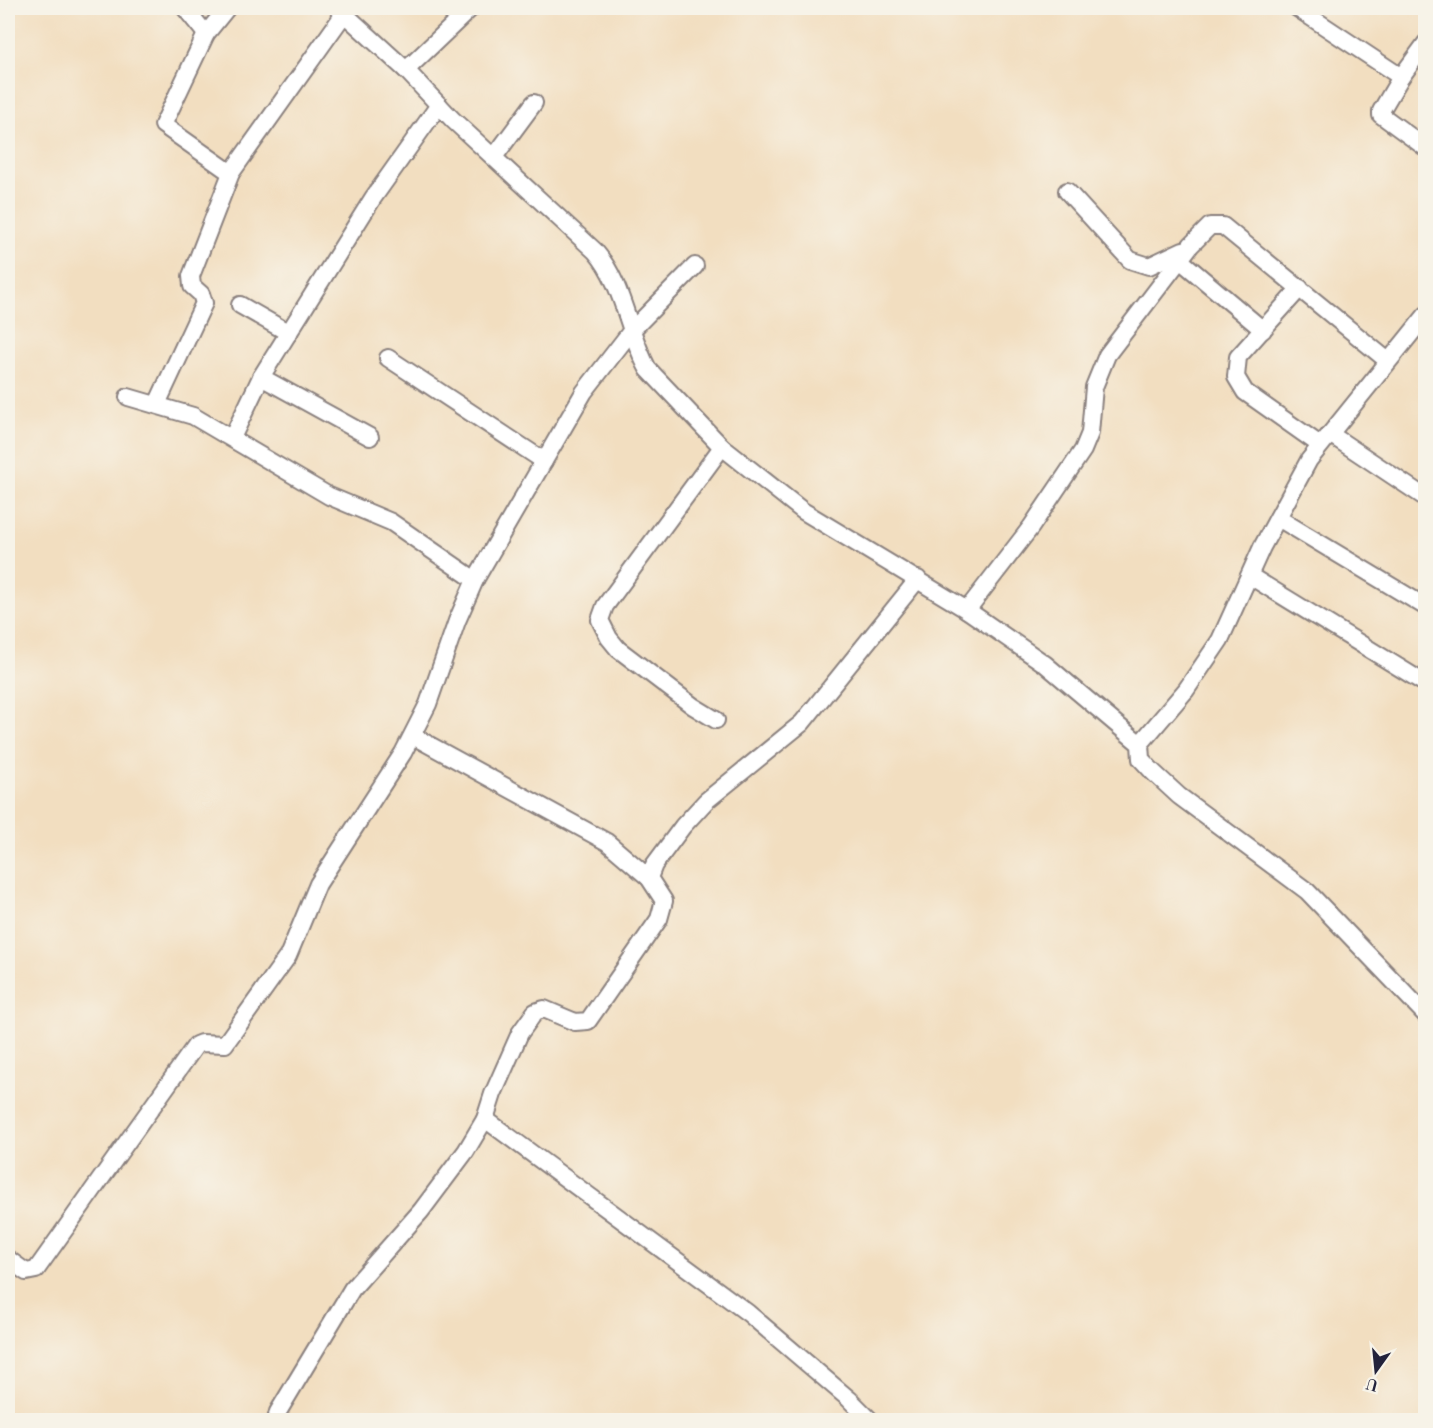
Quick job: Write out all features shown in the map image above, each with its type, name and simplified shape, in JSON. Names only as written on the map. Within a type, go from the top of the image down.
[{"type":"street","points":[[185,8],[206,34]]},
{"type":"street","points":[[227,8],[206,34],[163,125],[231,173]]},
{"type":"street","points":[[406,70],[471,8]]},
{"type":"street","points":[[1297,8],[1401,77]]},
{"type":"street","points":[[158,404],[204,303],[201,294],[192,286],[191,276],[231,173],[341,11],[406,70],[494,157],[580,235],[606,264],[614,277],[648,369],[722,447],[803,511],[967,610],[1053,670],[1140,744],[1142,759],[1179,796],[1307,891],[1345,928],[1425,1015]]},
{"type":"street","points":[[1425,43],[1382,107],[1381,115],[1425,148]]},
{"type":"street","points":[[494,157],[534,104]]},
{"type":"street","points":[[232,438],[261,377],[373,198],[439,105]]},
{"type":"street","points":[[1067,191],[1130,260],[1149,266],[1159,264],[1191,245]]},
{"type":"street","points":[[967,610],[1036,519],[1083,450],[1090,433],[1094,387],[1107,355],[1191,245],[1210,226],[1223,226],[1388,362]]},
{"type":"street","points":[[1180,260],[1263,330]]},
{"type":"street","points":[[8,1259],[26,1272],[36,1270],[196,1045],[204,1043],[220,1046],[228,1042],[288,956],[318,884],[413,736],[428,704],[457,621],[475,579],[584,392],[632,330],[695,266]]},
{"type":"street","points":[[1300,288],[1238,357],[1235,366],[1240,386],[1325,440],[1425,498]]},
{"type":"street","points":[[240,304],[289,333]]},
{"type":"street","points":[[1140,744],[1206,664],[1309,460],[1425,315]]},
{"type":"street","points":[[388,358],[544,461]]},
{"type":"street","points":[[261,377],[370,437]]},
{"type":"street","points":[[128,397],[193,416],[329,496],[391,522],[475,579]]},
{"type":"street","points":[[716,720],[693,706],[618,650],[609,639],[600,620],[605,606],[722,447]]},
{"type":"street","points":[[1278,518],[1425,607]]},
{"type":"street","points":[[1250,576],[1425,684]]},
{"type":"street","points":[[649,878],[654,865],[671,842],[706,801],[802,723],[918,579]]},
{"type":"street","points":[[276,1420],[280,1409],[352,1289],[421,1212],[485,1119],[493,1094],[520,1033],[535,1012],[544,1009],[575,1022],[588,1021],[659,919],[664,901],[649,878],[607,842],[413,736]]},
{"type":"street","points":[[485,1119],[748,1313],[849,1399],[870,1420]]}]
